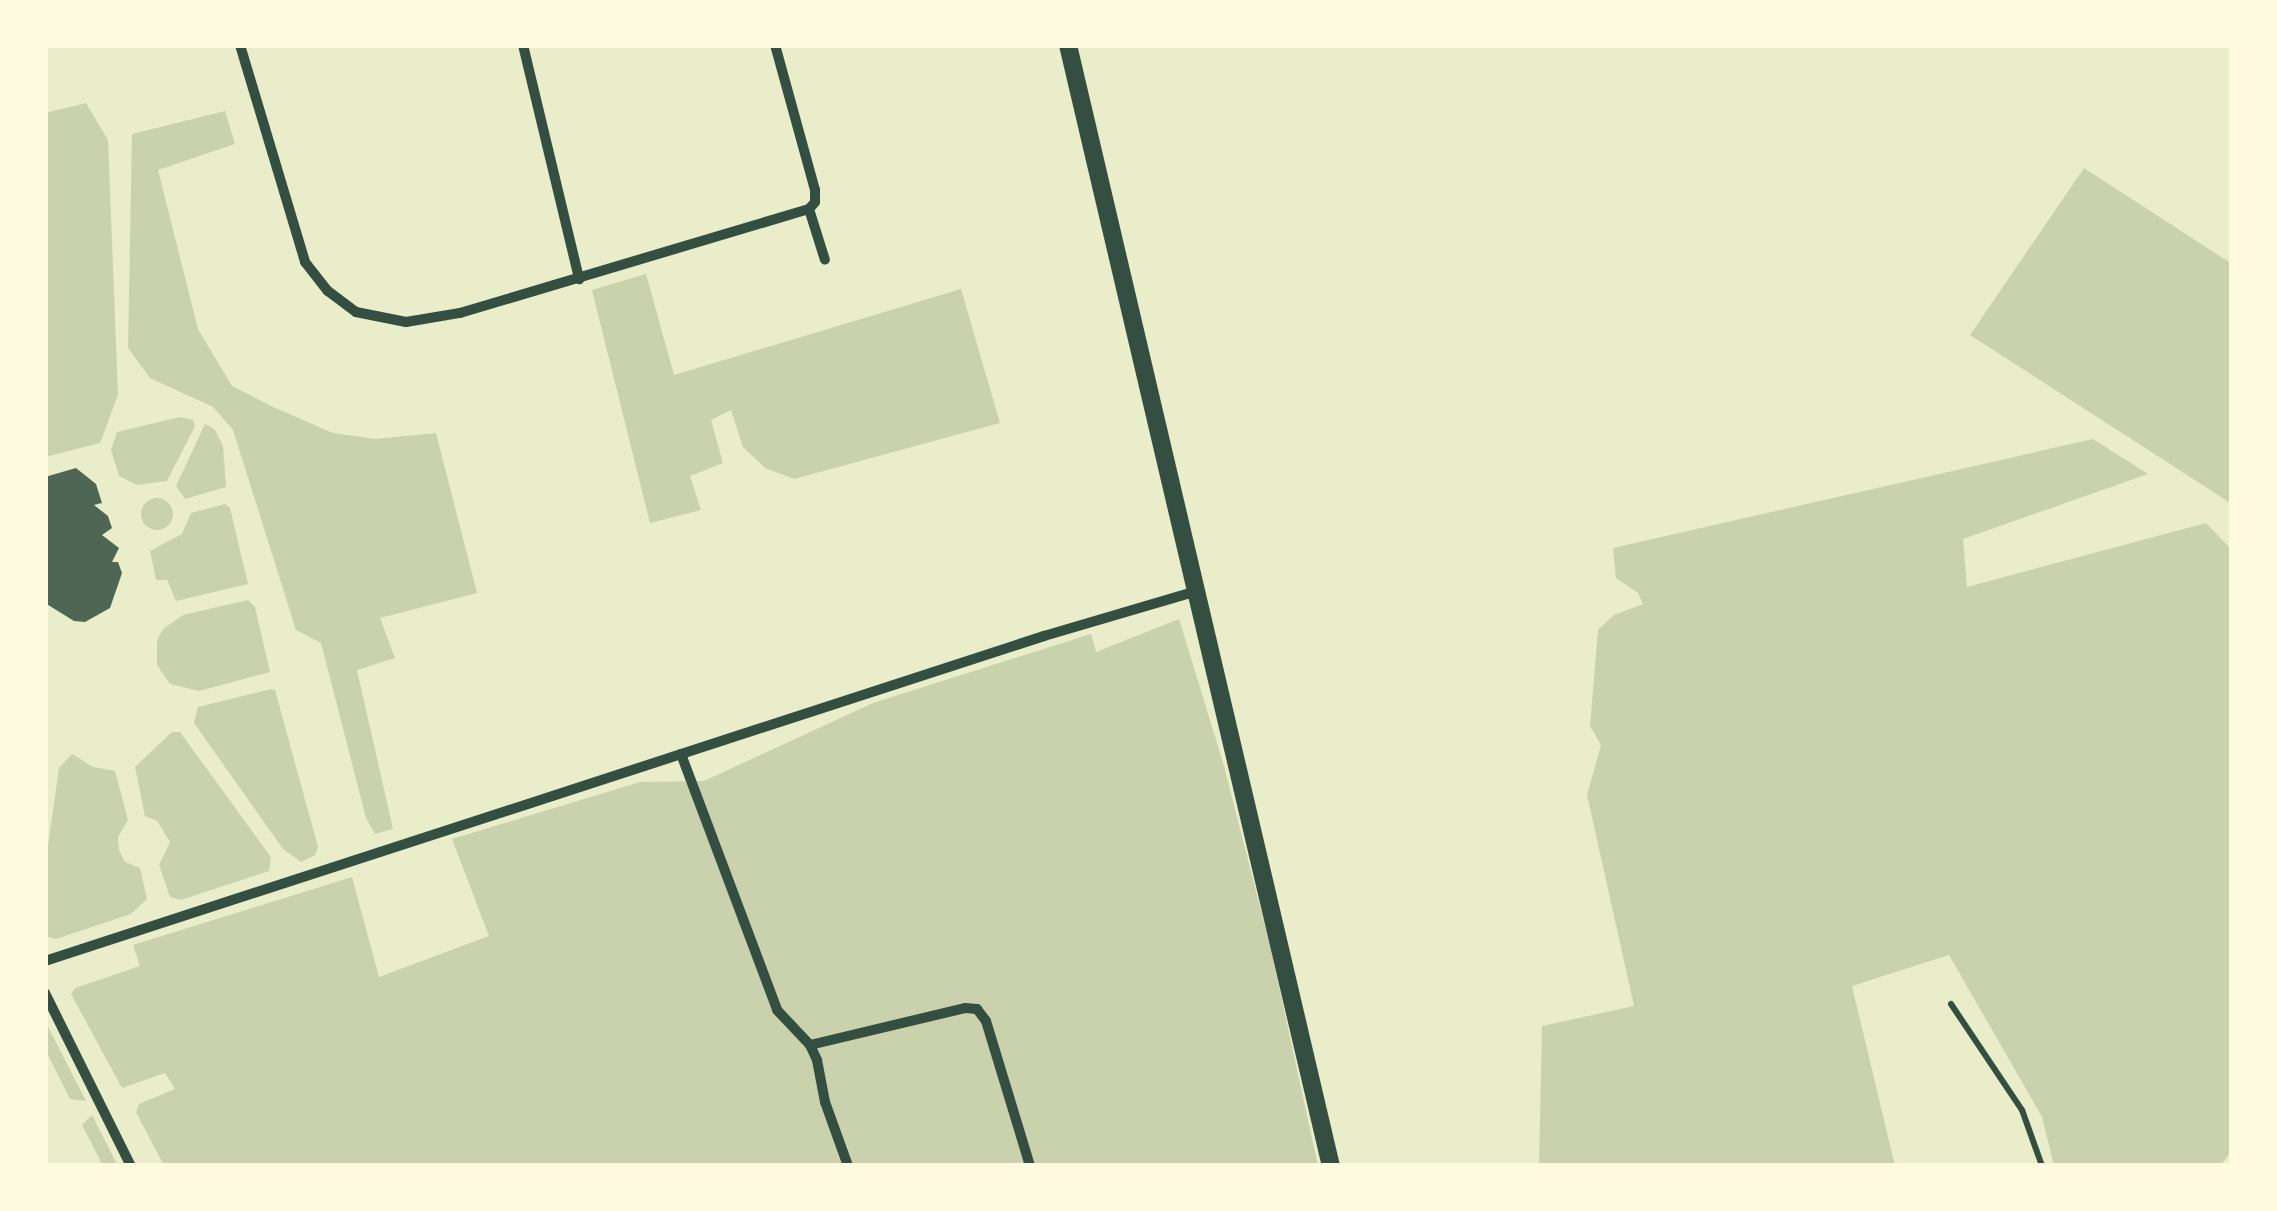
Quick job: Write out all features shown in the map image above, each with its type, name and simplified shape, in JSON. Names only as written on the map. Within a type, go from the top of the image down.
[{"type":"main road","points":[[1068,45],[1331,1166]]},
{"type":"street","points":[[240,45],[298,248],[314,276],[342,302],[374,319],[425,322],[809,209],[816,202],[815,190],[775,45]]},
{"type":"street","points":[[523,45],[579,279]]},
{"type":"street","points":[[809,209],[824,260]]},
{"type":"street","points":[[45,961],[1197,591]]},
{"type":"street","points":[[681,754],[777,1010],[810,1045],[848,1166]]},
{"type":"street","points":[[45,993],[132,1166]]},
{"type":"street","points":[[810,1045],[965,1008],[978,1009],[986,1021],[1030,1166]]},
{"type":"lane","points":[[1951,1004],[2022,1110],[2042,1166]]},
{"type":"green space","points":[[86,103],[108,140],[118,395],[100,443],[45,457],[45,113]]},
{"type":"green space","points":[[225,111],[235,144],[158,170],[198,329],[232,386],[271,406],[333,433],[375,439],[436,433],[477,593],[380,618],[395,658],[357,670],[393,829],[375,834],[366,818],[321,643],[296,630],[233,430],[213,407],[150,378],[128,348],[132,134]]},
{"type":"green space","points":[[2084,168],[2232,264],[2232,504],[1970,335]]},
{"type":"green space","points":[[646,274],[674,375],[961,289],[1000,423],[794,479],[765,468],[743,447],[731,410],[711,420],[723,463],[690,476],[701,510],[650,523],[592,290]]},
{"type":"green space","points":[[180,417],[193,420],[195,426],[167,481],[137,485],[119,476],[111,450],[117,432]]},
{"type":"green space","points":[[205,424],[215,430],[223,446],[226,487],[185,499],[176,486]]},
{"type":"green space","points":[[2093,439],[2148,474],[1963,539],[1967,587],[2206,523],[2232,550],[2232,1150],[2220,1166],[2054,1166],[2042,1117],[1949,955],[1852,986],[1895,1166],[1539,1166],[1542,1026],[1634,1006],[1587,795],[1601,745],[1590,726],[1598,630],[1614,615],[1643,604],[1638,593],[1616,578],[1613,548]]},
{"type":"green space","points":[[157,498],[168,503],[173,514],[168,525],[157,530],[146,525],[141,514],[146,503]]},
{"type":"green space","points":[[225,504],[230,508],[248,584],[176,601],[167,580],[156,580],[150,551],[182,534],[191,513]]},
{"type":"green space","points":[[248,600],[255,607],[270,672],[199,691],[170,684],[157,665],[157,641],[163,629],[183,615]]},
{"type":"green space","points":[[1179,619],[1224,766],[1271,950],[1318,1166],[164,1166],[136,1112],[139,1104],[175,1089],[165,1073],[122,1088],[71,994],[75,988],[140,966],[133,945],[352,877],[379,977],[489,936],[452,839],[640,782],[704,781],[873,703],[1091,634],[1096,652]]},
{"type":"green space","points":[[275,690],[318,847],[315,855],[301,862],[283,849],[194,723],[198,707]]},
{"type":"green space","points":[[172,732],[180,732],[271,857],[269,871],[181,900],[170,897],[159,865],[170,842],[157,821],[145,816],[135,767]]},
{"type":"green space","points":[[72,754],[93,767],[115,771],[128,820],[118,837],[119,850],[125,862],[140,868],[147,899],[131,914],[56,939],[45,936],[45,867],[59,768]]},
{"type":"green space","points":[[45,1021],[86,1101],[70,1099],[45,1049]]},
{"type":"green space","points":[[92,1115],[118,1166],[103,1166],[82,1125]]},
{"type":"building","points":[[76,468],[96,484],[102,503],[94,505],[108,516],[112,528],[102,535],[119,548],[112,562],[118,562],[122,573],[110,608],[85,622],[74,621],[45,603],[45,477]]}]
